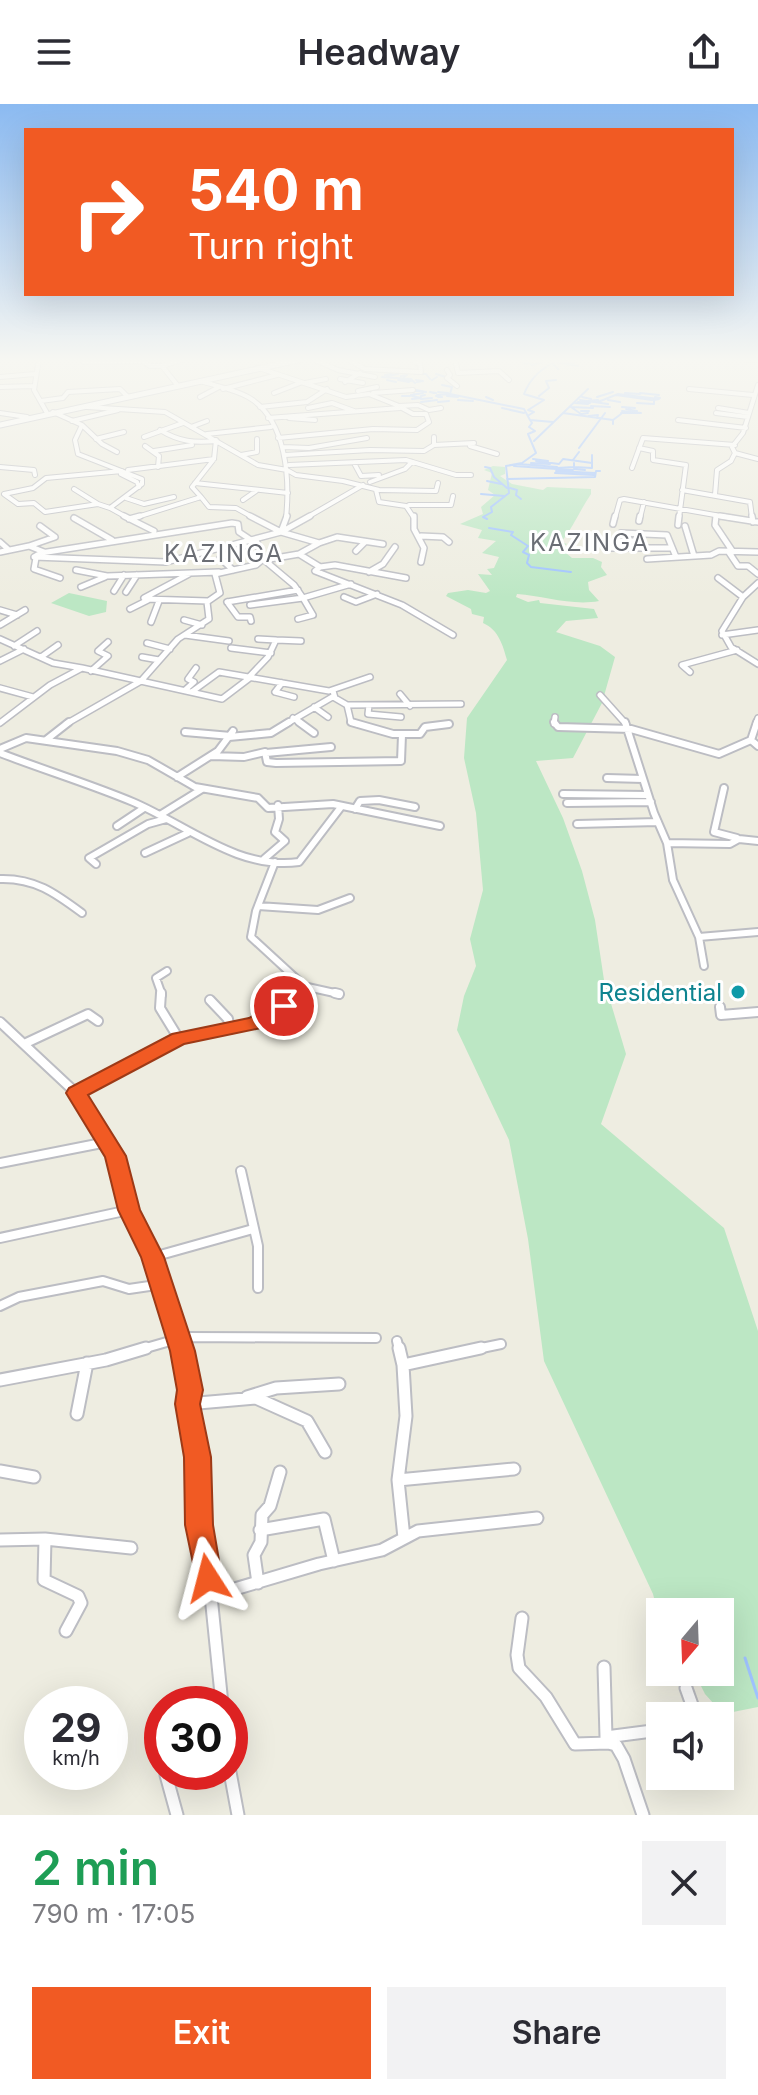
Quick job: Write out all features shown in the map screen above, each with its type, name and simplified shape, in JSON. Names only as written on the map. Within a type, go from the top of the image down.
[{"type":"street","points":[[76,439],[78,454],[140,477],[143,483],[110,508]]},
{"type":"street","points":[[96,439],[117,452]]},
{"type":"street","points":[[174,439],[196,444]]},
{"type":"street","points":[[241,455],[257,452],[257,439]]},
{"type":"street","points":[[278,439],[288,468],[288,516],[281,532]]},
{"type":"street","points":[[434,439],[434,445]]},
{"type":"street","points":[[632,468],[643,439]]},
{"type":"street","points":[[654,439],[735,445]]},
{"type":"street","points":[[735,453],[732,450],[741,439]]},
{"type":"street","points":[[216,440],[215,457],[192,488],[209,507],[236,508],[281,532],[319,543]]},
{"type":"street","points":[[154,451],[216,440],[259,465],[288,468],[412,462],[456,475],[471,475]]},
{"type":"street","points":[[283,447],[309,448],[365,440],[366,450]]},
{"type":"street","points":[[392,442],[394,452]]},
{"type":"street","points":[[468,446],[474,443]]},
{"type":"street","points":[[285,455],[366,450],[424,451],[434,445],[468,446],[497,454]]},
{"type":"street","points":[[145,446],[159,456],[158,467]]},
{"type":"street","points":[[639,448],[653,451],[653,460],[686,465],[678,525]]},
{"type":"street","points":[[735,453],[758,459]]},
{"type":"street","points":[[715,495],[718,468],[730,462],[735,453]]},
{"type":"street","points":[[198,457],[215,457]]},
{"type":"street","points":[[98,504],[45,512],[34,503],[18,504],[4,494],[36,487],[46,478],[158,467],[215,457]]},
{"type":"street","points":[[370,482],[405,469],[412,462]]},
{"type":"street","points":[[354,463],[361,476],[384,476]]},
{"type":"street","points":[[0,467],[34,470],[35,475]]},
{"type":"street","points":[[288,468],[296,475],[363,485],[376,490],[436,491],[438,483]]},
{"type":"street","points":[[195,483],[288,493]]},
{"type":"street","points":[[233,570],[220,558],[281,532],[363,485]]},
{"type":"street","points":[[74,489],[156,532]]},
{"type":"street","points":[[376,490],[379,502],[406,505],[451,505],[453,496]]},
{"type":"street","points":[[682,490],[752,503]]},
{"type":"street","points":[[243,500],[256,491]]},
{"type":"street","points":[[613,524],[620,499],[756,522],[753,494]]},
{"type":"street","points":[[126,498],[144,504],[174,497]]},
{"type":"street","points":[[129,519],[201,497]]},
{"type":"street","points":[[639,521],[644,502]]},
{"type":"street","points":[[406,505],[415,515],[414,529],[421,536],[424,554],[421,562]]},
{"type":"street","points":[[716,515],[715,525],[737,566],[748,566],[758,574]]},
{"type":"street","points":[[74,518],[112,540]]},
{"type":"street","points":[[60,578],[34,569],[35,556],[156,532],[235,523],[239,532],[255,542],[263,560],[298,590],[313,615],[298,619]]},
{"type":"street","points":[[0,552],[55,537],[40,526]]},
{"type":"street","points":[[685,526],[694,556]]},
{"type":"street","points":[[203,527],[212,535]]},
{"type":"street","points":[[621,533],[667,535],[676,557]]},
{"type":"street","points":[[421,536],[443,537],[449,542]]},
{"type":"street","points":[[76,570],[107,576],[222,572],[299,554],[334,537],[383,544]]},
{"type":"street","points":[[615,541],[637,541],[635,548]]},
{"type":"street","points":[[0,542],[9,550]]},
{"type":"street","points":[[36,558],[166,562],[255,542]]},
{"type":"street","points":[[356,551],[365,542]]},
{"type":"street","points":[[29,546],[44,552]]},
{"type":"street","points":[[369,572],[383,564],[395,547]]},
{"type":"street","points":[[608,548],[672,548]]},
{"type":"street","points":[[647,559],[758,552]]},
{"type":"street","points":[[299,554],[320,567]]},
{"type":"street","points":[[92,574],[101,560]]},
{"type":"street","points":[[406,578],[335,565],[315,571],[377,594],[434,621],[453,635]]},
{"type":"street","points":[[191,572],[143,598],[208,601],[218,596]]},
{"type":"street","points":[[222,572],[215,576],[218,596],[238,617],[250,617],[251,621]]},
{"type":"street","points":[[114,591],[124,575]]},
{"type":"street","points":[[126,592],[137,575]]},
{"type":"street","points":[[81,587],[107,576]]},
{"type":"street","points":[[718,578],[743,597]]},
{"type":"street","points":[[250,605],[303,598],[351,584]]},
{"type":"street","points":[[722,635],[723,628],[735,614],[743,597],[758,584]]},
{"type":"street","points":[[227,602],[298,590]]},
{"type":"street","points":[[344,597],[356,602],[377,594]]},
{"type":"street","points":[[130,609],[148,600]]},
{"type":"street","points":[[151,622],[159,601]]},
{"type":"street","points":[[46,740],[73,719],[141,681],[185,635],[210,617],[208,601]]},
{"type":"street","points":[[0,610],[17,615]]},
{"type":"street","points":[[0,625],[25,610]]},
{"type":"street","points":[[184,620],[202,625]]},
{"type":"street","points":[[722,635],[758,630]]},
{"type":"street","points":[[14,646],[37,631]]},
{"type":"street","points":[[185,635],[271,653]]},
{"type":"street","points":[[722,635],[749,660],[758,664]]},
{"type":"street","points":[[0,639],[56,664],[227,698],[271,653],[276,640]]},
{"type":"street","points":[[258,639],[301,641]]},
{"type":"street","points":[[91,671],[108,656],[98,651],[108,642]]},
{"type":"street","points":[[147,643],[170,649]]},
{"type":"street","points":[[41,657],[58,645]]},
{"type":"street","points":[[0,661],[24,649]]},
{"type":"street","points":[[690,672],[682,665],[737,650]]},
{"type":"street","points":[[142,657],[159,660]]},
{"type":"street","points":[[749,660],[758,657]]},
{"type":"street","points":[[0,723],[33,697],[82,668]]},
{"type":"street","points":[[188,691],[194,682],[188,679],[196,668]]},
{"type":"street","points":[[188,691],[201,687],[217,672],[333,694],[347,705],[461,704]]},
{"type":"street","points":[[185,732],[231,735],[271,733],[333,694],[370,677]]},
{"type":"street","points":[[282,683],[275,692],[294,697]]},
{"type":"street","points":[[0,688],[33,697]]},
{"type":"street","points":[[400,694],[410,706]]},
{"type":"street","points":[[600,695],[628,729],[649,798],[667,843],[673,880],[699,937],[704,966]]},
{"type":"street","points":[[422,704],[426,715]]},
{"type":"street","points":[[347,705],[351,722],[387,733],[420,734],[425,727],[449,724]]},
{"type":"street","points":[[369,705],[368,714],[401,717]]},
{"type":"street","points":[[314,707],[328,717]]},
{"type":"street","points":[[555,717],[554,725],[558,727],[628,729],[719,754],[751,740],[758,718]]},
{"type":"street","points":[[293,718],[314,733]]},
{"type":"street","points":[[177,777],[211,756],[231,735]]},
{"type":"street","points":[[266,753],[267,762],[276,763],[401,761],[402,735]]},
{"type":"street","points":[[0,751],[21,739],[46,740],[129,754],[202,788],[258,798],[268,808],[328,803],[440,826]]},
{"type":"street","points":[[751,740],[758,746]]},
{"type":"street","points":[[211,756],[244,757],[331,747]]},
{"type":"street","points":[[0,751],[96,787],[216,845],[275,862],[299,862],[310,843],[341,807]]},
{"type":"street","points":[[607,778],[643,779]]},
{"type":"street","points":[[96,864],[89,858],[163,817],[202,788]]},
{"type":"street","points":[[724,788],[714,832],[758,841]]},
{"type":"street","points":[[314,805],[315,794]]},
{"type":"street","points":[[563,794],[649,798]]},
{"type":"street","points":[[567,803],[649,798]]},
{"type":"street","points":[[355,809],[357,802],[369,800],[415,807]]},
{"type":"street","points":[[264,859],[285,841],[275,832],[278,805]]},
{"type":"street","points":[[117,826],[144,808]]},
{"type":"street","points":[[577,824],[658,822]]},
{"type":"street","points":[[145,853],[188,833]]},
{"type":"street","points":[[667,843],[730,844],[739,839]]},
{"type":"street","points":[[275,862],[258,906],[251,937],[303,986],[339,994]]},
{"type":"street","points":[[0,879],[24,878],[59,896],[82,913]]},
{"type":"street","points":[[258,906],[318,910],[350,898]]},
{"type":"street","points":[[699,937],[758,932]]},
{"type":"street","points":[[167,971],[156,978],[162,996],[160,1008],[179,1039]]},
{"type":"street","points":[[76,1093],[179,1039],[255,1023],[280,1006],[307,1005],[303,986]]},
{"type":"street","points":[[210,1000],[229,1021],[230,1028]]},
{"type":"street","points":[[720,1007],[721,1015],[758,1012]]},
{"type":"street","points":[[24,1044],[88,1014],[98,1021]]},
{"type":"street","points":[[0,1022],[76,1093],[107,1142],[115,1156],[129,1210],[163,1284],[190,1390],[187,1404],[198,1457],[199,1525],[211,1596],[220,1686]]},
{"type":"street","points":[[0,1163],[107,1142]]},
{"type":"street","points":[[241,1171],[258,1246],[258,1288]]},
{"type":"street","points":[[0,1238],[129,1210]]},
{"type":"street","points":[[153,1257],[253,1229]]},
{"type":"street","points":[[0,1306],[33,1293],[103,1281],[113,1281],[125,1288],[163,1284]]},
{"type":"street","points":[[0,1380],[198,1336],[376,1338]]},
{"type":"street","points":[[397,1341],[403,1365],[406,1416],[398,1480],[404,1538]]},
{"type":"street","points":[[403,1365],[501,1344]]},
{"type":"street","points":[[77,1414],[87,1363]]},
{"type":"street","points":[[187,1404],[247,1397],[276,1388],[339,1384]]},
{"type":"street","points":[[247,1397],[307,1421],[325,1452]]},
{"type":"street","points":[[398,1480],[514,1469]]},
{"type":"street","points":[[0,1471],[34,1477]]},
{"type":"street","points":[[258,1583],[254,1555],[261,1542],[262,1515],[270,1506],[280,1472]]},
{"type":"street","points":[[211,1596],[382,1550],[432,1528],[537,1518]]},
{"type":"street","points":[[260,1530],[324,1519],[334,1561]]},
{"type":"street","points":[[45,1539],[44,1580],[78,1596],[81,1603],[66,1631]]},
{"type":"street","points":[[0,1540],[45,1539],[131,1548]]},
{"type":"street","points":[[522,1618],[517,1655],[519,1668],[546,1697],[575,1744],[646,1733]]},
{"type":"street","points":[[604,1667],[607,1740]]},
{"type":"street","points":[[686,1688],[691,1702]]},
{"type":"street","points":[[607,1740],[616,1745],[624,1759],[643,1815]]},
{"type":"street","points":[[170,1790],[177,1815]]},
{"type":"street","points":[[233,1790],[238,1815]]},
{"type":"green space","points":[[493,466],[505,467],[505,474],[500,476],[512,484],[543,490],[547,487],[591,489],[591,494],[561,542],[567,544],[560,548],[572,558],[593,558],[602,562],[601,567],[607,575],[588,582],[589,590],[599,601],[568,602],[517,594],[516,597],[528,602],[539,600],[540,603],[594,609],[598,618],[566,621],[556,632],[600,646],[615,657],[602,703],[573,758],[536,761],[563,818],[582,871],[595,920],[604,980],[626,1054],[601,1124],[724,1228],[758,1331],[758,1707],[734,1712],[734,1702],[712,1702],[705,1694],[701,1686],[734,1686],[734,1598],[654,1598],[544,1361],[528,1239],[509,1140],[457,1030],[464,996],[476,966],[470,939],[483,890],[476,813],[464,758],[467,718],[507,660],[497,634],[483,623],[484,617],[472,614],[471,609],[446,596],[468,590],[490,591],[478,574],[492,575],[487,569],[494,568],[499,557],[482,553],[496,541],[478,538],[482,530],[460,524],[483,514],[481,507],[495,495],[488,490],[492,473],[484,470]]},
{"type":"green space","points":[[69,593],[107,601],[106,612],[89,616],[51,603]]},
{"type":"waterway","points":[[507,479],[506,466],[522,463],[536,453],[530,439]]},
{"type":"waterway","points":[[579,448],[586,439]]},
{"type":"waterway","points":[[573,460],[579,452]]},
{"type":"waterway","points":[[592,455],[592,463]]},
{"type":"waterway","points":[[533,459],[548,461]]},
{"type":"waterway","points":[[536,461],[559,464],[563,459],[592,463]]},
{"type":"waterway","points":[[531,463],[550,464]]},
{"type":"waterway","points":[[574,467],[592,468],[592,463]]},
{"type":"waterway","points":[[519,464],[557,467]]},
{"type":"waterway","points":[[514,466],[573,470]]},
{"type":"waterway","points":[[485,467],[490,468],[494,477],[507,488]]},
{"type":"waterway","points":[[557,468],[574,467]]},
{"type":"waterway","points":[[574,469],[585,470]]},
{"type":"waterway","points":[[556,471],[595,473]]},
{"type":"waterway","points":[[507,479],[595,477],[596,471],[600,471]]},
{"type":"waterway","points":[[555,473],[594,475]]},
{"type":"waterway","points":[[487,519],[483,517],[492,512],[491,507],[509,493],[507,479]]},
{"type":"waterway","points":[[487,481],[501,484]]},
{"type":"waterway","points":[[510,488],[517,490],[516,495],[521,499]]},
{"type":"waterway","points":[[481,494],[504,496]]},
{"type":"waterway","points":[[489,528],[513,532],[511,535],[528,546],[523,552],[529,555],[527,563],[531,567],[571,572]]},
{"type":"waterway","points":[[745,1658],[758,1698]]},
{"type":"place","name":"Residential","points":[[738,992]]},
{"type":"district","name":"KAZINGA","points":[[590,542]]},
{"type":"district","name":"KAZINGA","points":[[224,553]]},
{"type":"route","points":[[208,1578],[199,1525],[198,1457],[187,1404],[190,1390],[182,1351],[153,1257],[129,1210],[113,1150],[76,1093],[179,1039],[255,1023],[284,1006]]}]
